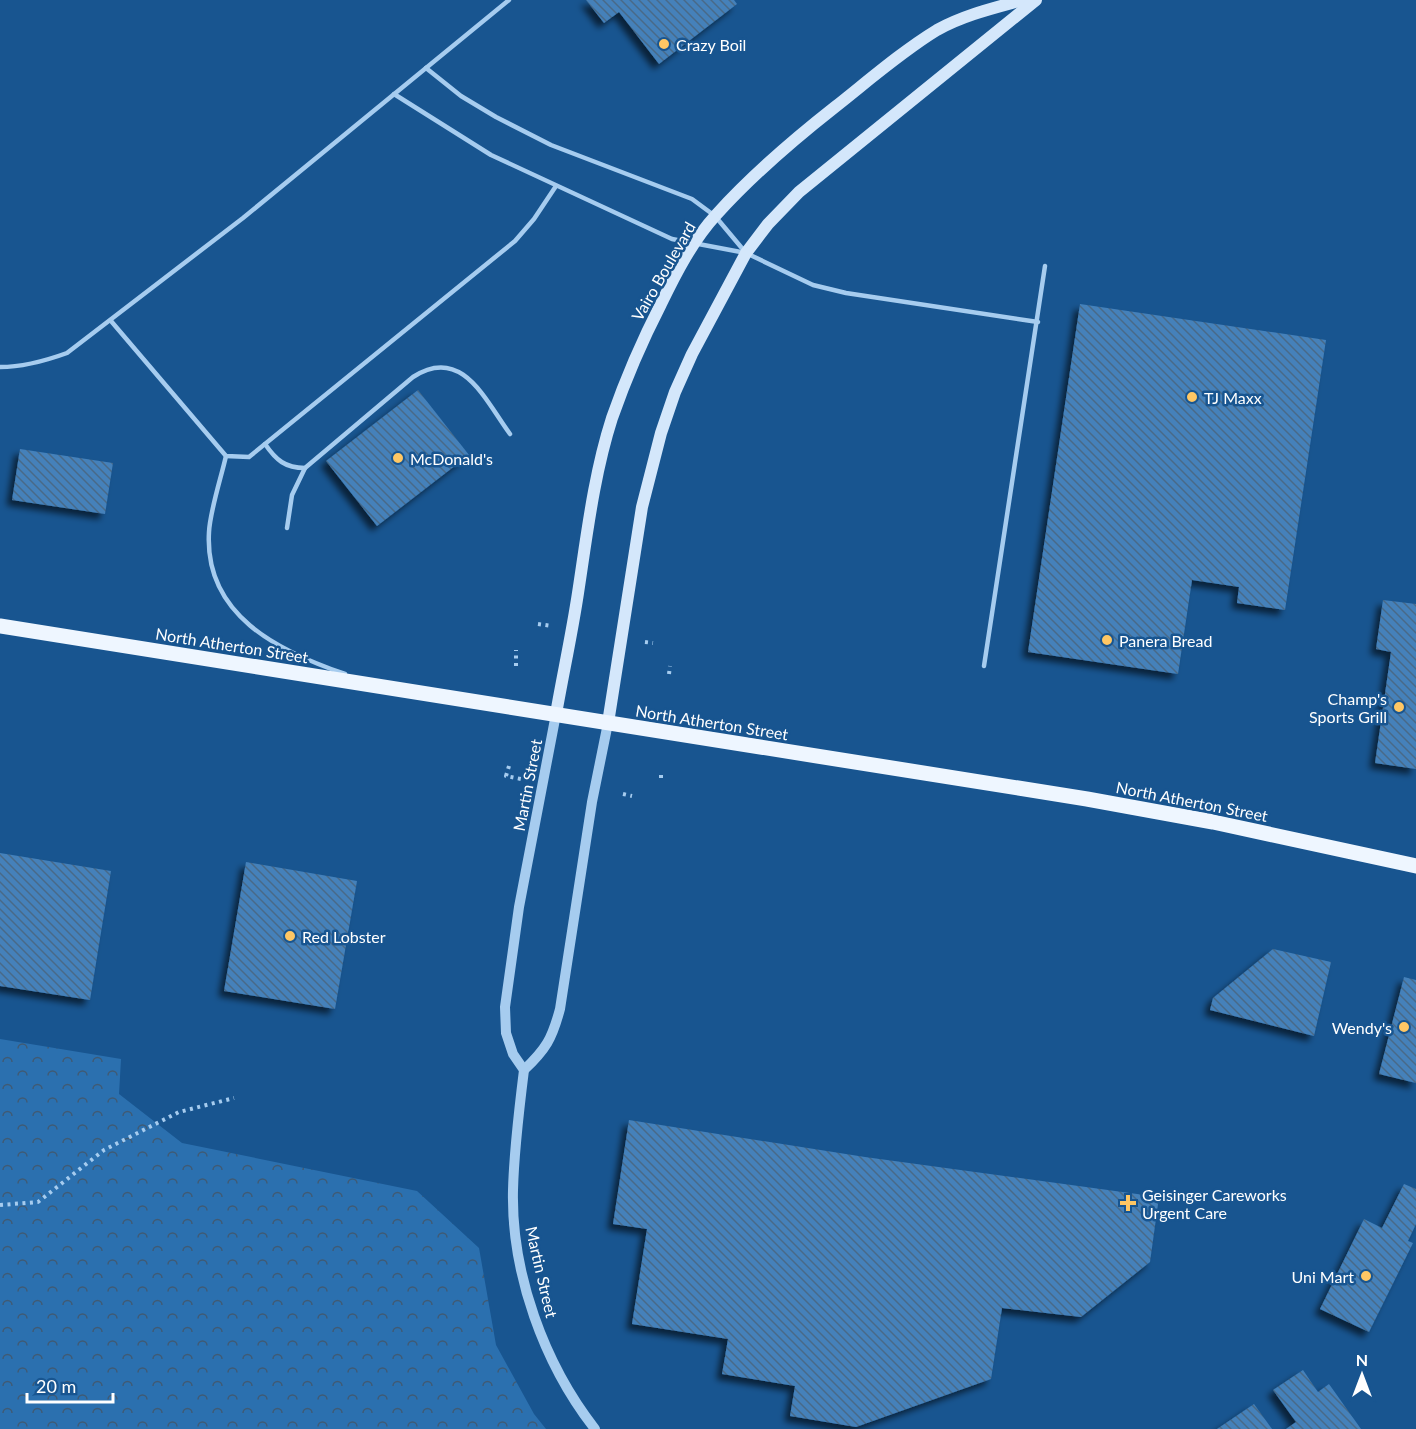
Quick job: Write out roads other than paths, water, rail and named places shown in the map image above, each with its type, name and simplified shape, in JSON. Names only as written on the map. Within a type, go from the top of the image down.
[{"type":"main road","name":"Vairo Boulevard","points":[[556,714],[595,488],[612,419],[638,350],[695,243],[715,216],[797,136],[922,40],[938,30],[979,12],[1023,0]]},
{"type":"main road","points":[[608,723],[642,507],[661,433],[692,354],[746,253],[768,224],[799,192],[1036,0]]},
{"type":"main road","name":"North Atherton Street","points":[[0,626],[1087,799],[1213,822],[1416,866]]},
{"type":"street","name":"Martin Street","points":[[556,714],[519,908],[505,1006],[506,1033],[513,1054],[524,1070],[513,1191],[515,1234],[539,1327],[555,1367],[595,1429]]},
{"type":"street","points":[[524,1070],[539,1056],[554,1034],[560,1009],[592,802],[608,723]]},
{"type":"lane","points":[[0,367],[18,367],[42,362],[67,353],[243,218],[509,0]]},
{"type":"lane","points":[[426,68],[461,96],[532,136],[692,200],[715,216],[746,253]]},
{"type":"lane","points":[[394,94],[491,155],[666,236],[746,253],[813,285],[846,293],[1038,322]]},
{"type":"lane","points":[[111,321],[226,456],[249,457],[515,240],[534,219],[556,186]]},
{"type":"lane","points":[[984,666],[1045,266]]},
{"type":"lane","points":[[286,528],[292,495],[305,468],[425,369],[454,369],[468,375],[510,434]]},
{"type":"lane","points":[[265,444],[274,457],[283,464],[305,468]]},
{"type":"lane","points":[[226,456],[209,530],[209,551],[219,589],[250,627],[286,650],[310,662],[387,688]]},
{"type":"place","name":"Crazy Boil","points":[[664,44]]},
{"type":"place","name":"TJ Maxx","points":[[1192,397]]},
{"type":"place","name":"McDonald's","points":[[398,458]]},
{"type":"place","name":"Panera Bread","points":[[1107,640]]},
{"type":"place","name":"Champ's Sports Grill","points":[[1399,707]]},
{"type":"place","name":"Red Lobster","points":[[290,936]]},
{"type":"place","name":"Wendy's","points":[[1404,1027]]},
{"type":"place","name":"Geisinger Careworks Urgent Care","points":[[1128,1203]]},
{"type":"place","name":"Uni Mart","points":[[1366,1276]]}]
